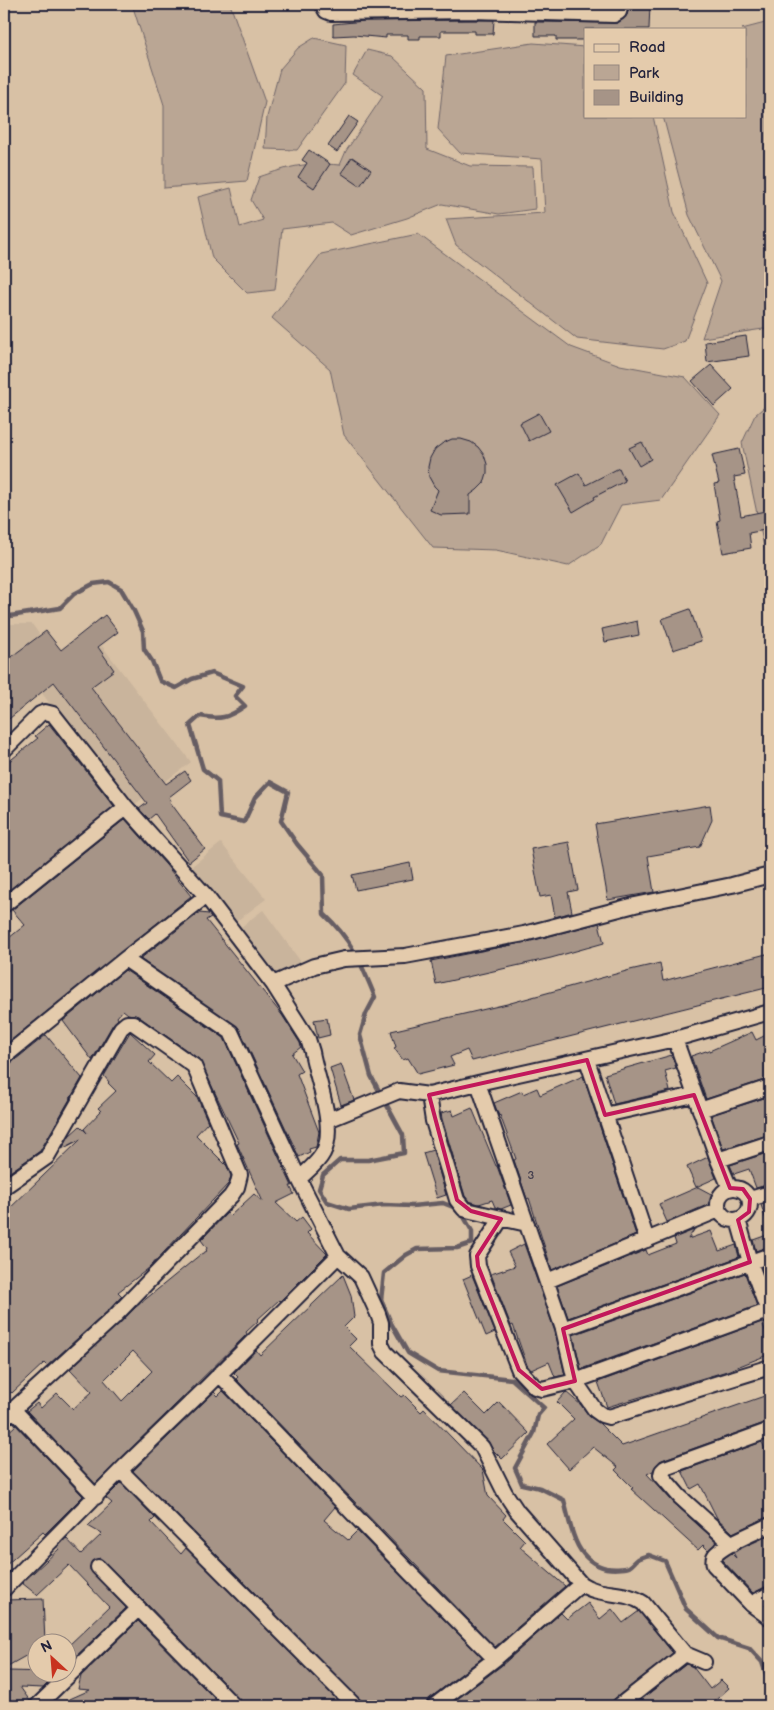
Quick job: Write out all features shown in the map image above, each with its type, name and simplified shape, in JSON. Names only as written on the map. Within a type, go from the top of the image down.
[{"type":"street","points":[[322,4],[326,11],[331,13],[471,7],[614,15],[619,12],[621,4]]},
{"type":"street","points":[[4,750],[40,714],[45,712],[53,714],[126,807],[206,896],[273,984],[308,1039],[330,1130],[327,1145],[322,1155],[300,1179]]},
{"type":"street","points":[[4,905],[126,807]]},
{"type":"street","points":[[273,984],[314,966],[344,959],[405,956],[524,934],[635,905],[732,885],[770,875]]},
{"type":"street","points":[[4,1057],[206,896]]},
{"type":"street","points":[[126,958],[231,1032],[338,1256],[361,1277],[381,1323],[381,1344],[385,1352],[482,1447],[513,1505],[581,1584],[601,1593],[626,1595],[643,1602],[685,1654],[704,1662]]},
{"type":"street","points":[[328,1120],[399,1091],[429,1095],[675,1040],[770,1012]]},
{"type":"street","points":[[4,1187],[47,1157],[121,1028],[127,1023],[133,1023],[194,1066],[240,1175],[237,1187],[231,1196],[114,1317],[8,1413],[96,1497]]},
{"type":"street","points":[[675,1040],[730,1188]]},
{"type":"street","points":[[587,1060],[647,1240]]},
{"type":"street","points":[[478,1083],[563,1329],[575,1381],[595,1410],[609,1417],[770,1367]]},
{"type":"street","points":[[700,1110],[770,1087]]},
{"type":"street","points":[[429,1095],[433,1121],[457,1200],[464,1209],[527,1224]]},
{"type":"street","points":[[605,1115],[694,1095]]},
{"type":"street","points":[[718,1160],[770,1143]]},
{"type":"street","points":[[730,1188],[743,1190],[750,1199],[751,1206],[749,1212],[738,1220],[727,1219],[719,1210],[719,1196],[730,1188]]},
{"type":"street","points":[[750,1199],[770,1192]]},
{"type":"street","points":[[547,1281],[719,1210]]},
{"type":"street","points":[[501,1219],[480,1251],[477,1261],[520,1370],[535,1387],[542,1389],[575,1381],[769,1312],[750,1262],[738,1220]]},
{"type":"street","points":[[563,1329],[770,1255]]},
{"type":"street","points":[[4,1589],[338,1256]]},
{"type":"street","points":[[219,1374],[495,1659]]},
{"type":"street","points":[[732,1544],[680,1497],[661,1475],[662,1471],[770,1430]]},
{"type":"street","points":[[121,1471],[355,1706]]},
{"type":"street","points":[[770,1525],[715,1554],[713,1560],[714,1565],[751,1604],[770,1618]]},
{"type":"street","points":[[98,1567],[234,1706]]},
{"type":"street","points":[[434,1706],[495,1659],[581,1584]]},
{"type":"street","points":[[751,1604],[770,1594]]},
{"type":"street","points":[[37,1706],[139,1608]]},
{"type":"street","points":[[620,1706],[685,1654]]},
{"type":"highlighted area","points":[[587,1060],[605,1115],[694,1095],[730,1188],[743,1189],[750,1199],[749,1212],[738,1220],[750,1262],[563,1329],[575,1381],[542,1389],[519,1370],[478,1266],[477,1256],[501,1219],[471,1211],[457,1200],[429,1095]]},
{"type":"shaded area","points":[[4,624],[32,624],[66,673],[102,646],[191,762],[130,808],[41,692],[4,722]]},
{"type":"shaded area","points":[[221,843],[266,899],[234,923],[192,866]]},
{"type":"shaded area","points":[[263,910],[301,962],[279,978],[241,927]]},
{"type":"green space","points":[[132,4],[230,4],[265,102],[247,181],[164,188],[164,105]]},
{"type":"green space","points":[[770,23],[770,328],[702,338],[721,281],[689,215],[664,118],[746,118],[746,28]]},
{"type":"green space","points":[[314,38],[346,45],[345,83],[297,150],[265,149],[267,117],[280,69],[298,48]]},
{"type":"green space","points":[[533,43],[584,47],[584,118],[653,118],[674,212],[707,283],[685,341],[663,349],[577,339],[456,245],[446,219],[545,213],[542,159],[460,153],[438,129],[446,56]]},
{"type":"green space","points":[[367,50],[392,56],[426,88],[427,149],[470,166],[533,167],[535,209],[499,214],[442,204],[407,218],[351,235],[332,223],[282,229],[275,290],[247,293],[212,258],[198,197],[231,188],[240,227],[263,220],[251,200],[259,177],[298,166],[317,164],[340,165],[346,151],[383,96],[353,75]]},
{"type":"green space","points":[[418,234],[571,347],[620,365],[685,377],[720,415],[661,500],[621,505],[601,544],[568,566],[496,550],[433,548],[344,435],[330,369],[272,318],[321,254]]},
{"type":"green space","points":[[770,402],[770,565],[768,565],[742,443],[755,415]]},
{"type":"building","points":[[535,4],[612,4],[611,6]]},
{"type":"building","points":[[630,4],[650,4],[649,28],[584,28],[584,40],[556,40],[556,36],[535,36],[535,22],[618,23],[627,15]]},
{"type":"building","points":[[494,20],[493,34],[475,34],[475,31],[441,31],[441,36],[420,36],[420,39],[408,39],[408,35],[386,35],[386,38],[354,35],[333,36],[333,24],[365,21]]},
{"type":"building","points":[[349,116],[358,122],[337,152],[328,146]]},
{"type":"building","points":[[309,150],[330,164],[314,188],[298,177],[307,163],[302,160]]},
{"type":"building","points":[[352,157],[371,170],[360,186],[341,173]]},
{"type":"building","points":[[746,336],[749,356],[707,362],[705,342]]},
{"type":"building","points":[[711,365],[733,389],[714,406],[692,381]]},
{"type":"building","points":[[539,413],[549,431],[529,441],[520,423]]},
{"type":"building","points":[[452,439],[471,442],[478,447],[484,455],[487,464],[484,483],[470,495],[470,514],[441,515],[430,510],[438,490],[429,477],[428,467],[430,458],[435,449]]},
{"type":"building","points":[[642,442],[651,459],[639,466],[629,448]]},
{"type":"building","points":[[739,449],[745,475],[734,477],[741,516],[770,510],[770,529],[749,533],[751,548],[723,553],[717,521],[720,520],[714,484],[719,483],[712,455]]},
{"type":"building","points":[[619,468],[625,481],[594,497],[595,499],[573,512],[557,485],[579,473],[586,485]]},
{"type":"building","points":[[690,609],[701,641],[673,650],[662,619]]},
{"type":"building","points":[[105,615],[118,632],[98,647],[114,670],[91,687],[166,784],[185,771],[191,780],[169,797],[170,802],[205,849],[189,862],[155,814],[149,819],[139,809],[147,803],[54,682],[4,723],[4,662],[46,631],[61,650]]},
{"type":"building","points":[[637,621],[639,635],[605,642],[602,629]]},
{"type":"building","points":[[49,724],[114,806],[4,894],[4,768],[8,765],[7,763],[38,738],[35,736]]},
{"type":"building","points":[[710,805],[712,820],[700,847],[648,856],[654,892],[608,900],[595,824]]},
{"type":"building","points":[[125,819],[191,896],[4,1046],[4,942],[25,925],[12,910]]},
{"type":"building","points":[[569,842],[578,890],[568,892],[572,912],[555,917],[551,895],[540,897],[531,849]]},
{"type":"building","points":[[410,863],[413,879],[356,890],[352,875]]},
{"type":"building","points":[[199,913],[209,914],[211,917],[206,920],[282,1015],[300,1043],[301,1047],[292,1054],[302,1071],[297,1074],[319,1132],[316,1147],[309,1149],[310,1152],[299,1157],[239,1028],[140,959]]},
{"type":"building","points":[[599,923],[604,943],[551,958],[436,984],[431,961],[526,942]]},
{"type":"building","points":[[770,953],[770,987],[472,1061],[467,1050],[450,1057],[454,1065],[418,1074],[408,1058],[403,1060],[394,1048],[396,1047],[391,1031],[507,1004],[630,970],[660,963],[663,981]]},
{"type":"building","points":[[125,970],[224,1038],[292,1186],[290,1186],[294,1194],[276,1203],[296,1222],[302,1217],[311,1229],[307,1233],[327,1254],[280,1301],[257,1320],[246,1332],[247,1334],[95,1484],[27,1411],[37,1403],[41,1408],[57,1393],[73,1409],[92,1392],[70,1369],[136,1307],[207,1251],[201,1240],[227,1213],[230,1216],[254,1194],[263,1202],[237,1144],[239,1143],[199,1059],[138,1016],[128,1014],[123,1010],[92,1060],[63,1021]],"holes":[[[133,1351],[152,1371],[122,1401],[104,1380]]]},
{"type":"building","points":[[327,1018],[330,1035],[318,1038],[314,1020]]},
{"type":"building","points":[[130,1032],[155,1055],[149,1062],[171,1083],[177,1077],[197,1097],[208,1122],[196,1135],[227,1166],[231,1176],[229,1183],[149,1268],[118,1292],[122,1296],[108,1311],[47,1366],[44,1363],[12,1393],[4,1398],[4,1214],[81,1139],[62,1149],[69,1136],[80,1126],[87,1133],[84,1129],[101,1111],[98,1108],[116,1091],[104,1076]]},
{"type":"building","points":[[752,1032],[756,1040],[770,1033],[770,1078],[706,1099],[691,1056],[707,1052]]},
{"type":"building","points":[[46,1035],[82,1078],[40,1151],[4,1176],[4,1066],[10,1064]]},
{"type":"building","points":[[672,1055],[676,1068],[665,1071],[670,1091],[614,1104],[605,1074]]},
{"type":"building","points":[[341,1064],[354,1100],[341,1105],[330,1068]]},
{"type":"building","points":[[583,1076],[636,1235],[552,1270],[529,1198],[527,1199],[514,1160],[516,1159],[494,1103],[522,1091],[523,1094],[537,1088],[540,1095]]},
{"type":"building","points":[[770,1096],[770,1134],[723,1149],[711,1115]]},
{"type":"building","points":[[472,1108],[497,1166],[511,1205],[501,1209],[495,1207],[492,1200],[479,1204],[469,1201],[465,1196],[442,1119],[441,1113],[452,1110],[454,1116]]},
{"type":"building","points":[[433,1150],[446,1195],[437,1198],[423,1153]]},
{"type":"building","points":[[770,1152],[770,1184],[756,1188],[749,1169],[734,1174],[730,1165]]},
{"type":"building","points":[[708,1157],[716,1178],[696,1187],[687,1167]]},
{"type":"building","points":[[698,1187],[713,1195],[707,1205],[667,1222],[659,1204]]},
{"type":"building","points":[[770,1202],[770,1225],[768,1226],[761,1205]]},
{"type":"building","points":[[694,1230],[688,1239],[711,1231],[719,1251],[736,1245],[739,1257],[568,1318],[557,1286],[646,1250],[648,1255],[676,1244],[674,1238]]},
{"type":"building","points":[[770,1234],[770,1246],[756,1251],[753,1240]]},
{"type":"building","points":[[524,1244],[555,1331],[565,1375],[555,1377],[549,1362],[531,1370],[527,1365],[513,1325],[511,1326],[491,1274],[515,1266],[508,1252]]},
{"type":"building","points":[[770,1264],[770,1282],[767,1283],[761,1267]]},
{"type":"building","points":[[745,1273],[757,1306],[581,1369],[573,1335]]},
{"type":"building","points":[[343,1275],[351,1295],[354,1317],[344,1327],[356,1339],[349,1346],[401,1397],[404,1395],[421,1412],[424,1409],[483,1470],[488,1496],[506,1515],[503,1519],[525,1541],[520,1547],[565,1586],[495,1647],[236,1379],[238,1377],[234,1373],[256,1350],[260,1355]]},
{"type":"building","points":[[472,1275],[495,1332],[486,1336],[463,1279]]},
{"type":"building","points":[[762,1322],[770,1344],[770,1354],[727,1371],[607,1407],[598,1382]]},
{"type":"building","points":[[223,1391],[335,1507],[324,1520],[348,1540],[357,1531],[482,1658],[429,1699],[425,1706],[364,1706],[361,1700],[133,1471],[214,1392],[218,1396]]},
{"type":"building","points":[[566,1392],[622,1446],[770,1394],[770,1421],[662,1460],[653,1471],[647,1474],[674,1503],[717,1542],[708,1550],[703,1545],[698,1550],[631,1489],[633,1488],[615,1470],[618,1467],[593,1447],[569,1469],[547,1444],[574,1419],[557,1402]]},
{"type":"building","points":[[464,1393],[486,1415],[499,1402],[529,1433],[502,1459],[493,1450],[488,1441],[451,1405]]},
{"type":"building","points":[[16,1425],[83,1496],[45,1534],[43,1532],[4,1567],[4,1436]]},
{"type":"building","points":[[762,1442],[770,1461],[770,1516],[733,1533],[717,1518],[700,1484],[691,1489],[682,1471]]},
{"type":"building","points":[[121,1483],[155,1518],[151,1522],[181,1554],[186,1548],[343,1706],[243,1706],[240,1700],[100,1558],[92,1561],[90,1570],[126,1608],[78,1654],[78,1636],[109,1607],[69,1565],[37,1595],[22,1583],[59,1549],[58,1547],[66,1538],[81,1554],[102,1534],[88,1526],[112,1503],[106,1498]]},
{"type":"building","points":[[770,1535],[770,1585],[753,1593],[722,1560],[731,1553],[736,1558],[733,1552]]},
{"type":"building","points":[[43,1599],[45,1632],[28,1632],[28,1655],[6,1667],[9,1671],[28,1671],[28,1682],[48,1682],[43,1688],[20,1687],[30,1701],[28,1706],[4,1706],[4,1600]]},
{"type":"building","points":[[588,1603],[600,1619],[612,1609],[623,1623],[639,1611],[673,1653],[614,1699],[610,1706],[448,1706],[501,1666],[561,1613],[567,1619]]},
{"type":"building","points":[[138,1621],[222,1706],[54,1706],[90,1690],[78,1689],[81,1676]]},
{"type":"building","points":[[686,1664],[693,1667],[710,1689],[721,1680],[729,1688],[709,1706],[633,1706]]},
{"type":"waterway","points":[[4,617],[60,608],[74,594],[93,584],[109,582],[121,589],[134,611],[143,631],[144,649],[152,661],[160,681],[176,688],[192,679],[212,673],[243,686],[235,696],[245,706],[224,717],[200,716],[190,725],[203,769],[218,781],[220,817],[244,822],[255,798],[270,782],[288,792],[281,821],[323,875],[324,914],[342,933],[355,952],[375,997],[366,1014],[360,1035],[371,1076],[403,1135],[404,1153],[368,1160],[340,1160],[323,1175],[319,1189],[327,1202],[349,1209],[384,1205],[412,1206],[443,1203],[453,1207],[464,1217],[472,1231],[472,1243],[457,1248],[417,1249],[406,1255],[384,1273],[381,1300],[391,1323],[408,1353],[438,1371],[512,1379],[544,1408],[538,1415],[534,1433],[515,1468],[522,1484],[540,1488],[564,1500],[572,1531],[580,1550],[595,1564],[606,1568],[624,1568],[630,1566],[638,1559],[649,1555],[665,1561],[686,1609],[718,1638],[749,1648],[762,1662],[767,1677],[770,1698]]}]
